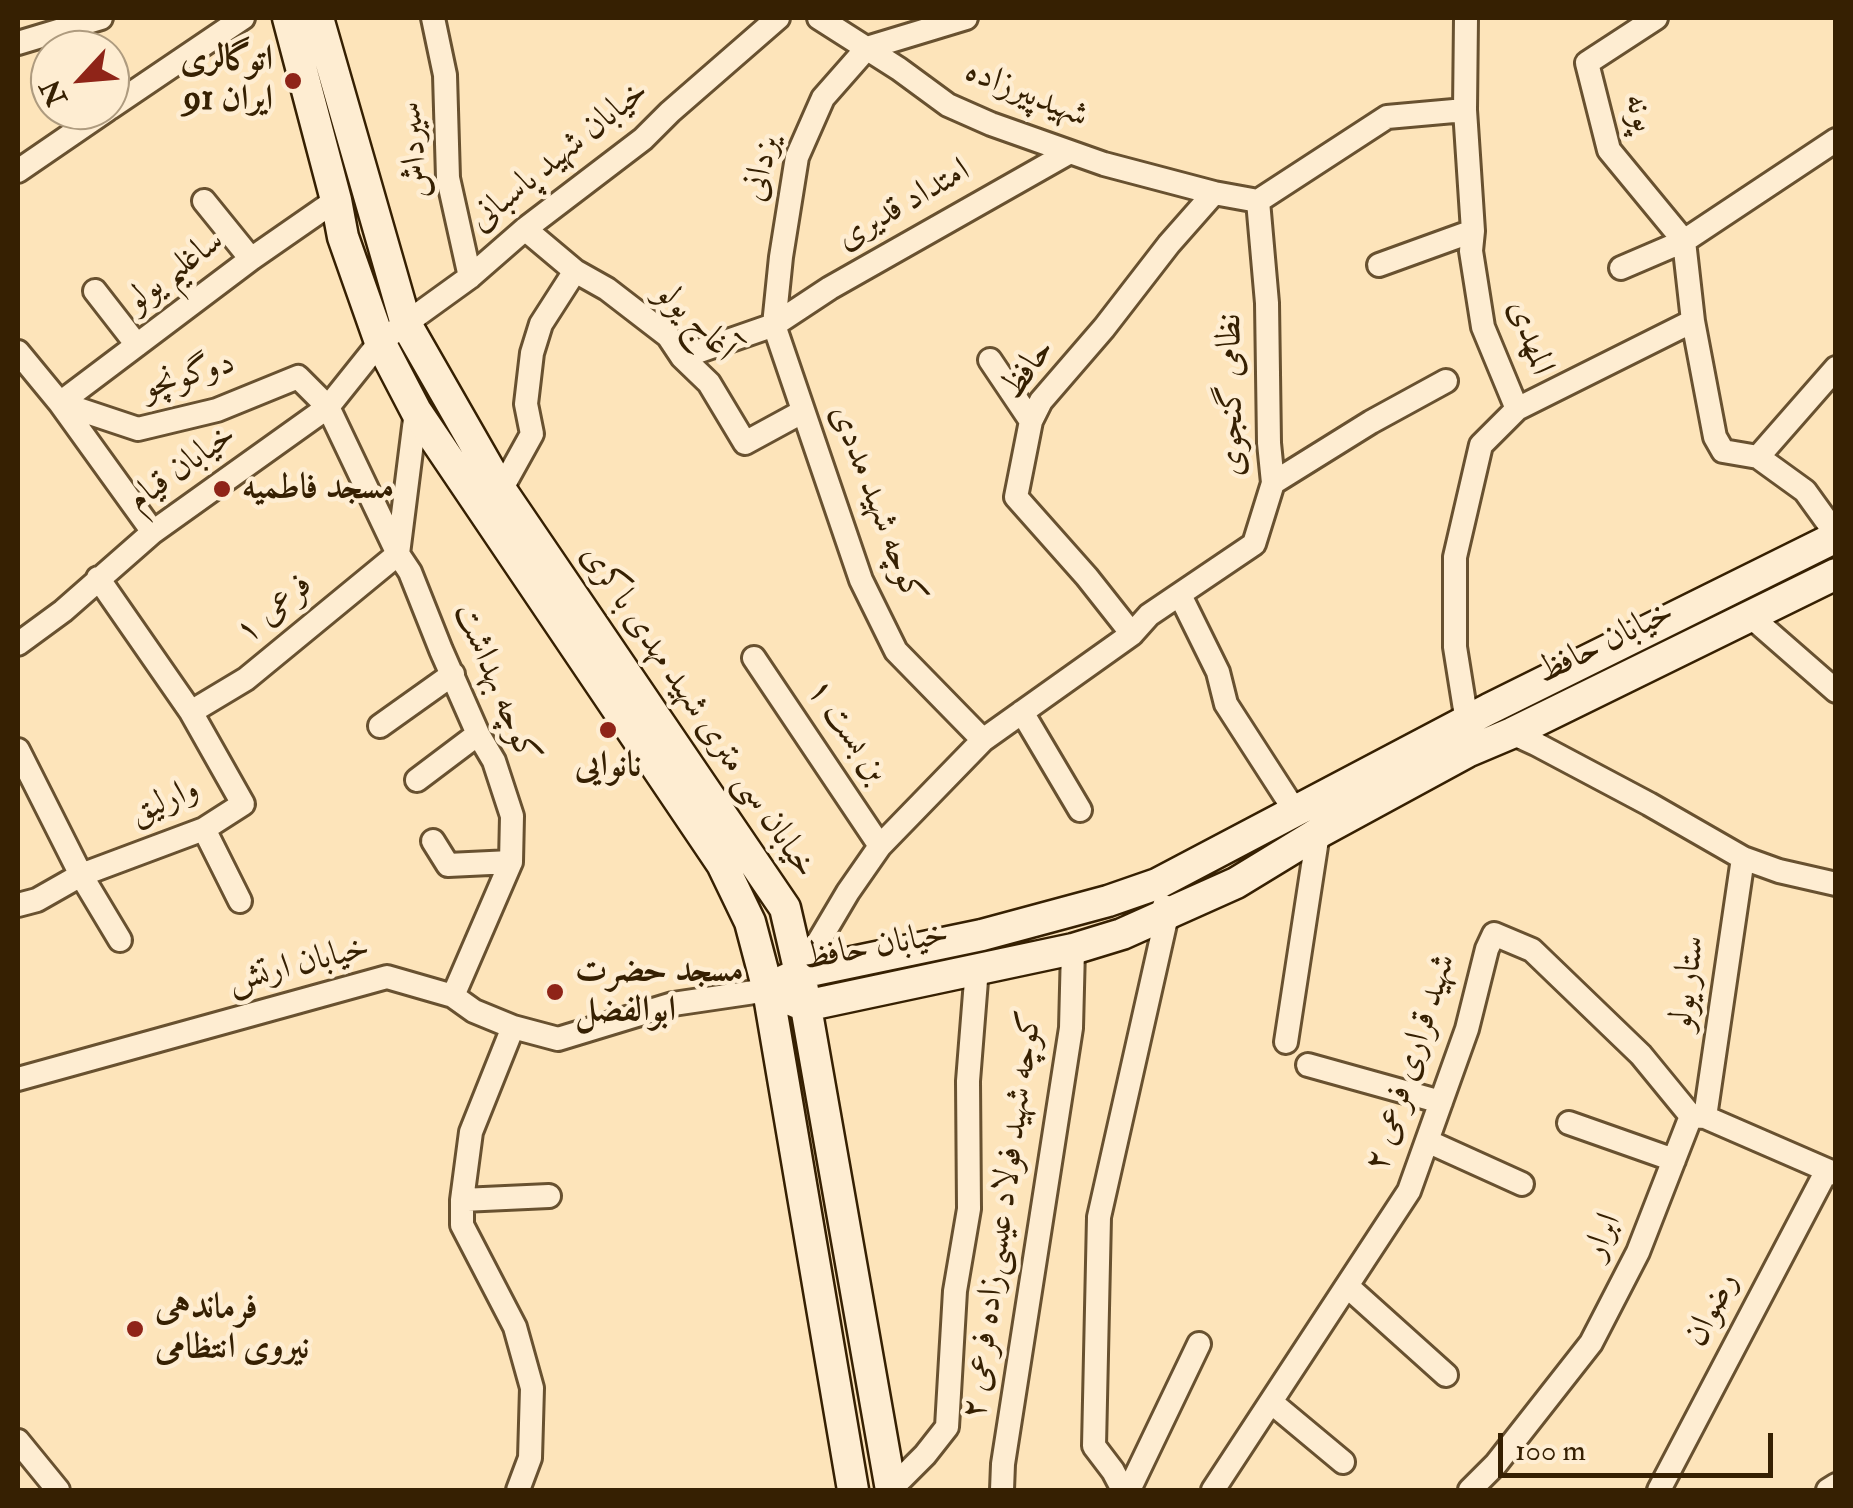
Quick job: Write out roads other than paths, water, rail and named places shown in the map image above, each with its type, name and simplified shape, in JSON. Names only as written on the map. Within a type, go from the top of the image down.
[{"type":"main road","name":"خیابان سی متری شهید مهدی باکری","points":[[288,18],[344,238],[380,342],[416,411],[722,864],[750,922],[768,990],[853,1490]]},
{"type":"main road","name":"خیابان سی متری شهید مهدی باکری","points":[[318,18],[406,324],[501,490],[785,908],[800,972],[891,1490]]},
{"type":"main road","name":"خیابان حافظ","points":[[768,990],[800,972],[982,934],[1157,884],[1620,642],[1836,536]]},
{"type":"main road","name":"خیابان حافظ","points":[[768,990],[805,1006],[1074,949],[1122,934],[1236,883],[1318,833],[1467,752],[1836,574]]},
{"type":"street","points":[[18,43],[101,18]]},
{"type":"street","points":[[130,95],[243,18]]},
{"type":"street","name":"سیرداش","points":[[432,18],[445,75],[448,178],[470,277]]},
{"type":"street","name":"خیابان شهید پاسبانی","points":[[380,342],[470,277],[525,229],[643,139],[778,18]]},
{"type":"street","points":[[820,18],[867,48]]},
{"type":"street","name":"شهیدپیرزاده","points":[[867,48],[966,18]]},
{"type":"street","name":"المهدی","points":[[1466,18],[1471,251],[1484,327],[1517,409],[1481,445],[1455,557],[1455,647],[1467,722]]},
{"type":"street","name":"پونه","points":[[1656,18],[1588,64],[1609,150],[1684,242]]},
{"type":"street","name":"شهیدپیرزاده","points":[[867,48],[948,105],[991,124],[1104,164],[1214,193]]},
{"type":"street","name":"یزدانی","points":[[774,325],[797,157],[823,98],[867,48]]},
{"type":"street","points":[[1214,193],[1258,201],[1387,117],[1465,110]]},
{"type":"street","points":[[18,172],[79,130]]},
{"type":"street","points":[[1621,268],[1684,242],[1836,140]]},
{"type":"street","name":"امتداد قدیری","points":[[682,356],[774,325],[830,288],[1070,152]]},
{"type":"street","name":"حافظ","points":[[1132,634],[1088,577],[1016,497],[1031,421],[1041,401],[1214,193]]},
{"type":"street","name":"ساغلیم یولو","points":[[60,402],[336,200]]},
{"type":"street","points":[[204,201],[251,259]]},
{"type":"street","name":"نظامی گنجوی","points":[[983,740],[1132,634],[1149,616],[1254,544],[1273,483],[1267,303],[1258,201]]},
{"type":"street","name":"آغاج یولو","points":[[525,229],[574,272],[608,290],[668,336],[709,383],[745,443],[802,412]]},
{"type":"street","points":[[1379,265],[1473,231]]},
{"type":"street","points":[[1684,242],[1693,321],[1715,436],[1723,451],[1758,457],[1805,492],[1836,536]]},
{"type":"street","points":[[501,490],[532,434],[526,404],[532,353],[541,324],[574,272]]},
{"type":"street","points":[[96,291],[138,345]]},
{"type":"street","points":[[1517,409],[1693,321]]},
{"type":"street","name":"کوچه شهید مددی","points":[[774,325],[861,580],[896,651],[983,740]]},
{"type":"street","name":"خیابان قیام","points":[[18,644],[153,532],[328,407],[380,342]]},
{"type":"street","points":[[18,352],[60,402],[153,532]]},
{"type":"street","points":[[990,360],[1031,421]]},
{"type":"street","points":[[1758,457],[1836,368]]},
{"type":"street","name":"دوگونچو","points":[[60,402],[138,430],[217,410],[298,377],[328,407]]},
{"type":"street","points":[[1273,483],[1446,381]]},
{"type":"street","name":"کوچه بهداشت","points":[[328,407],[410,572],[478,734],[494,762],[512,816],[511,862],[453,996]]},
{"type":"street","points":[[398,554],[416,411]]},
{"type":"street","name":"فرعی ۱","points":[[191,712],[246,679],[398,554]]},
{"type":"street","points":[[98,578],[191,712]]},
{"type":"street","points":[[1180,594],[1218,672],[1226,704],[1295,811]]},
{"type":"street","points":[[1750,615],[1836,692]]},
{"type":"street","points":[[1620,642],[1637,670]]},
{"type":"street","name":"بن بست ۱","points":[[754,658],[880,846]]},
{"type":"street","points":[[380,726],[453,674]]},
{"type":"street","name":"وارلیق","points":[[18,905],[37,900],[81,874],[204,829],[243,804],[191,712]]},
{"type":"street","points":[[1022,712],[1080,810]]},
{"type":"street","points":[[1512,733],[1743,858],[1836,884]]},
{"type":"street","points":[[417,780],[478,734]]},
{"type":"street","points":[[800,972],[880,846],[983,740]]},
{"type":"street","points":[[18,750],[81,874],[120,940]]},
{"type":"street","points":[[204,829],[240,902]]},
{"type":"street","points":[[1286,1042],[1318,833]]},
{"type":"street","points":[[434,841],[448,865],[511,862]]},
{"type":"street","name":"ستار یولو","points":[[1698,1116],[1743,858]]},
{"type":"street","points":[[1157,884],[1167,915],[1099,1217],[1094,1446],[1126,1490],[1199,1344]]},
{"type":"street","name":"شهید قراری فرعی ۲","points":[[1213,1490],[1410,1191],[1467,1029],[1494,934],[1532,950],[1698,1116]]},
{"type":"street","name":"کوچه شهید فولاد عیسی‌زاده فرعی ۲","points":[[1002,1490],[1071,1028],[1074,949]]},
{"type":"street","points":[[891,1490],[947,1428],[955,1291],[969,1209],[968,1081],[977,968]]},
{"type":"street","name":"خیابان ارتش","points":[[18,1079],[387,977],[453,996],[474,1011],[512,1027],[558,1039],[672,1004],[768,990]]},
{"type":"street","points":[[512,1027],[471,1132],[462,1225],[515,1327],[532,1388],[530,1458],[518,1490]]},
{"type":"street","points":[[1308,1065],[1441,1102]]},
{"type":"street","points":[[1698,1116],[1831,1172]]},
{"type":"street","name":"ابرار","points":[[1470,1490],[1496,1464],[1590,1344],[1638,1252],[1674,1160],[1698,1116]]},
{"type":"street","points":[[1568,1123],[1674,1160]]},
{"type":"street","points":[[1427,1142],[1522,1184]]},
{"type":"street","name":"رضوان","points":[[1659,1490],[1831,1172]]},
{"type":"street","points":[[462,1200],[549,1196]]},
{"type":"street","points":[[1347,1286],[1446,1375]]},
{"type":"street","points":[[1271,1402],[1343,1462]]},
{"type":"street","points":[[18,1441],[58,1490]]},
{"type":"street","points":[[1828,1490],[1836,1485]]},
{"type":"place","name":"اتوگالری ایران 91","points":[[293,81]]},
{"type":"place","name":"مسجد فاطمیه","points":[[222,489]]},
{"type":"place","name":"نانوایی","points":[[608,730]]},
{"type":"place","name":"مسجد حضرت ابوالفضل","points":[[555,992]]},
{"type":"place","name":"فرماندهی نیروی انتظامی","points":[[135,1329]]}]
